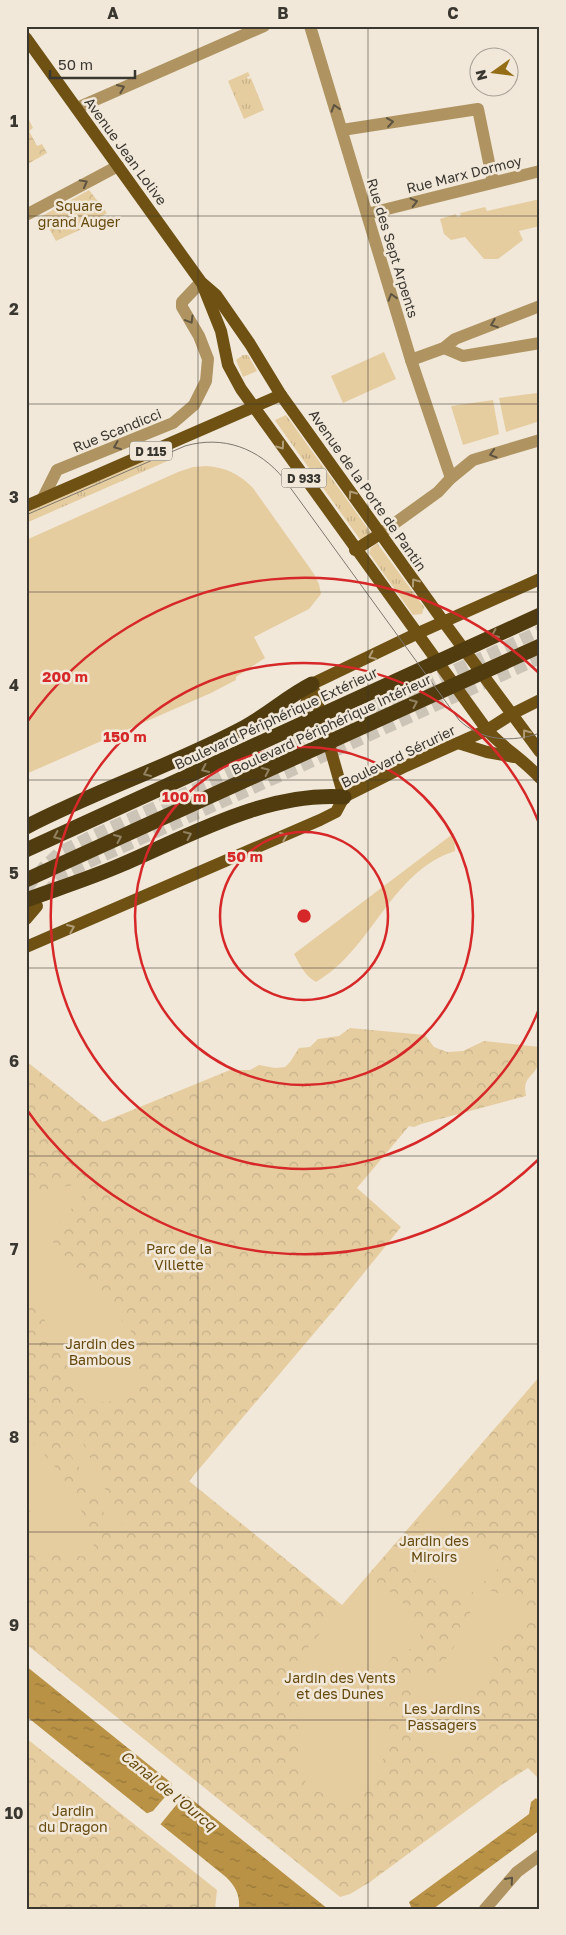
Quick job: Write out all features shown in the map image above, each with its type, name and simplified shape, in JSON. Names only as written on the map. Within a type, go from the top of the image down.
[{"type":"highway","name":"Boulevard Périphérique Extérieur","points":[[26,850],[540,614]]},
{"type":"highway","name":"Boulevard Périphérique Intérieur","points":[[26,880],[540,646]]},
{"type":"highway","points":[[26,827],[49,815],[165,766],[244,728],[312,684]]},
{"type":"highway","points":[[31,903],[244,812],[281,803],[327,796],[344,796]]},
{"type":"main road","name":"Avenue Jean Lolive","points":[[26,38],[201,282],[221,331],[228,365],[253,407]]},
{"type":"main road","name":"Avenue Jean Lolive","points":[[201,282],[216,295],[269,375]]},
{"type":"main road","name":"Avenue de la Porte de Pantin","points":[[269,375],[443,621]]},
{"type":"main road","name":"D 115","points":[[26,506],[282,395]]},
{"type":"main road","name":"D 933","points":[[253,407],[486,730]]},
{"type":"main road","points":[[356,550],[380,534]]},
{"type":"main road","points":[[304,710],[312,684],[443,621],[540,579]]},
{"type":"main road","name":"D 933","points":[[443,621],[512,714]]},
{"type":"main road","points":[[312,684],[344,796]]},
{"type":"main road","name":"Boulevard Sérurier","points":[[26,948],[320,820],[336,812],[344,796],[486,730],[540,700]]},
{"type":"main road","points":[[512,714],[540,752]]},
{"type":"main road","points":[[486,730],[540,778]]},
{"type":"main road","points":[[458,743],[487,752],[519,758]]},
{"type":"main road","points":[[26,919],[31,903]]},
{"type":"street","points":[[77,108],[264,26]]},
{"type":"street","name":"Rue des Sept Arpents","points":[[310,26],[411,360],[450,478]]},
{"type":"street","points":[[342,130],[478,109],[493,182]]},
{"type":"street","points":[[26,215],[118,166]]},
{"type":"street","name":"Rue Marx Dormoy","points":[[367,214],[540,171]]},
{"type":"street","name":"Rue Scandicci","points":[[43,498],[57,470],[173,423],[194,405],[206,381],[208,359],[199,336],[182,307],[182,302],[201,282]]},
{"type":"street","points":[[411,360],[444,348],[455,339],[540,306]]},
{"type":"street","points":[[444,348],[463,356],[540,343]]},
{"type":"street","points":[[380,534],[438,492],[450,478],[474,460],[540,440]]},
{"type":"street","points":[[485,1909],[517,1872],[540,1855]]},
{"type":"green space","points":[[248,72],[250,76],[247,77],[248,79],[251,78],[264,110],[244,119],[228,81]]},
{"type":"green space","points":[[26,114],[33,128],[29,131],[37,146],[42,144],[47,153],[26,165]]},
{"type":"green space","name":"Square grand Auger","points":[[89,190],[107,213],[86,227],[56,241],[42,216]]},
{"type":"green space","points":[[540,199],[540,226],[519,231],[523,240],[498,259],[484,259],[465,237],[451,240],[444,234],[440,219],[456,214],[457,217],[461,216],[460,213],[485,207],[487,211]]},
{"type":"green space","points":[[384,352],[396,379],[343,403],[331,376]]},
{"type":"green space","points":[[243,355],[248,355],[257,371],[243,377],[236,360]]},
{"type":"green space","points":[[537,393],[540,402],[540,421],[506,432],[499,398]]},
{"type":"green space","points":[[493,400],[499,434],[463,445],[451,406]]},
{"type":"green space","points":[[286,415],[371,533],[361,541],[276,422],[275,420]]},
{"type":"green space","points":[[167,449],[172,459],[26,523],[26,512]]},
{"type":"green space","points":[[206,466],[232,472],[253,488],[314,574],[321,594],[309,609],[254,637],[265,658],[236,677],[236,680],[211,693],[26,774],[26,540],[178,472],[193,467]]},
{"type":"green space","points":[[377,543],[424,607],[422,614],[413,615],[369,553],[371,548]]},
{"type":"green space","points":[[454,833],[455,851],[433,861],[414,876],[397,893],[353,951],[336,968],[316,982],[309,977],[294,954]]},
{"type":"green space","name":"Parc de la Villette","points":[[350,1028],[425,1035],[434,1047],[447,1052],[463,1051],[484,1041],[540,1047],[540,1059],[537,1068],[527,1081],[526,1096],[414,1127],[409,1126],[357,1188],[401,1227],[338,1305],[189,1481],[342,1605],[540,1376],[540,1780],[528,1768],[504,1783],[370,1882],[350,1894],[340,1897],[26,1644],[26,1061],[103,1122],[230,1070],[250,1070],[259,1065],[275,1068],[285,1067],[299,1048],[310,1047],[318,1039],[339,1036]]},
{"type":"green space","name":"Jardin des Bambous","points":[[94,1181],[51,1234],[53,1242],[135,1336],[139,1368],[137,1389],[124,1397],[112,1401],[85,1402],[26,1282],[26,1194]]},
{"type":"green space","points":[[79,1435],[124,1527],[112,1541],[105,1515],[94,1490],[63,1446]]},
{"type":"green space","points":[[26,1437],[52,1463],[72,1492],[80,1507],[97,1558],[62,1554],[46,1556],[26,1547],[26,1517],[31,1510],[26,1507]]},
{"type":"green space","name":"Jardin des Miroirs","points":[[432,1507],[500,1567],[467,1597],[388,1557]]},
{"type":"green space","name":"Jardin des Vents et des Dunes","points":[[369,1576],[396,1597],[413,1615],[418,1625],[419,1647],[394,1653],[388,1666],[388,1747],[379,1769],[358,1795],[343,1798],[319,1792],[307,1785],[297,1763],[302,1714],[297,1704],[274,1688]]},
{"type":"green space","name":"Les Jardins Passagers","points":[[487,1589],[531,1607],[493,1658],[501,1665],[469,1702],[484,1718],[439,1760],[408,1735],[414,1669],[435,1676],[463,1633],[458,1630]]},
{"type":"green space","name":"Jardin du Dragon","points":[[26,1738],[217,1890],[215,1909],[26,1909]]},
{"type":"water","name":"Canal de l'Ourcq","points":[[26,1666],[328,1909],[239,1909],[237,1892],[226,1877],[26,1716]]},
{"type":"water","points":[[536,1798],[540,1804],[540,1830],[433,1909],[410,1909],[409,1902],[529,1814],[531,1802]]},
{"type":"pier","points":[[173,1781],[187,1792],[159,1826],[145,1814],[153,1811],[170,1791]]},
{"type":"tunnel","points":[[26,889],[44,867],[60,852],[540,631]]},
{"type":"tunnel","points":[[46,894],[63,874],[540,658]]},
{"type":"tram line","points":[[26,515],[185,446],[199,443],[226,443],[252,452],[274,468],[284,479],[459,720],[477,732],[497,738],[519,738],[540,733]]}]
